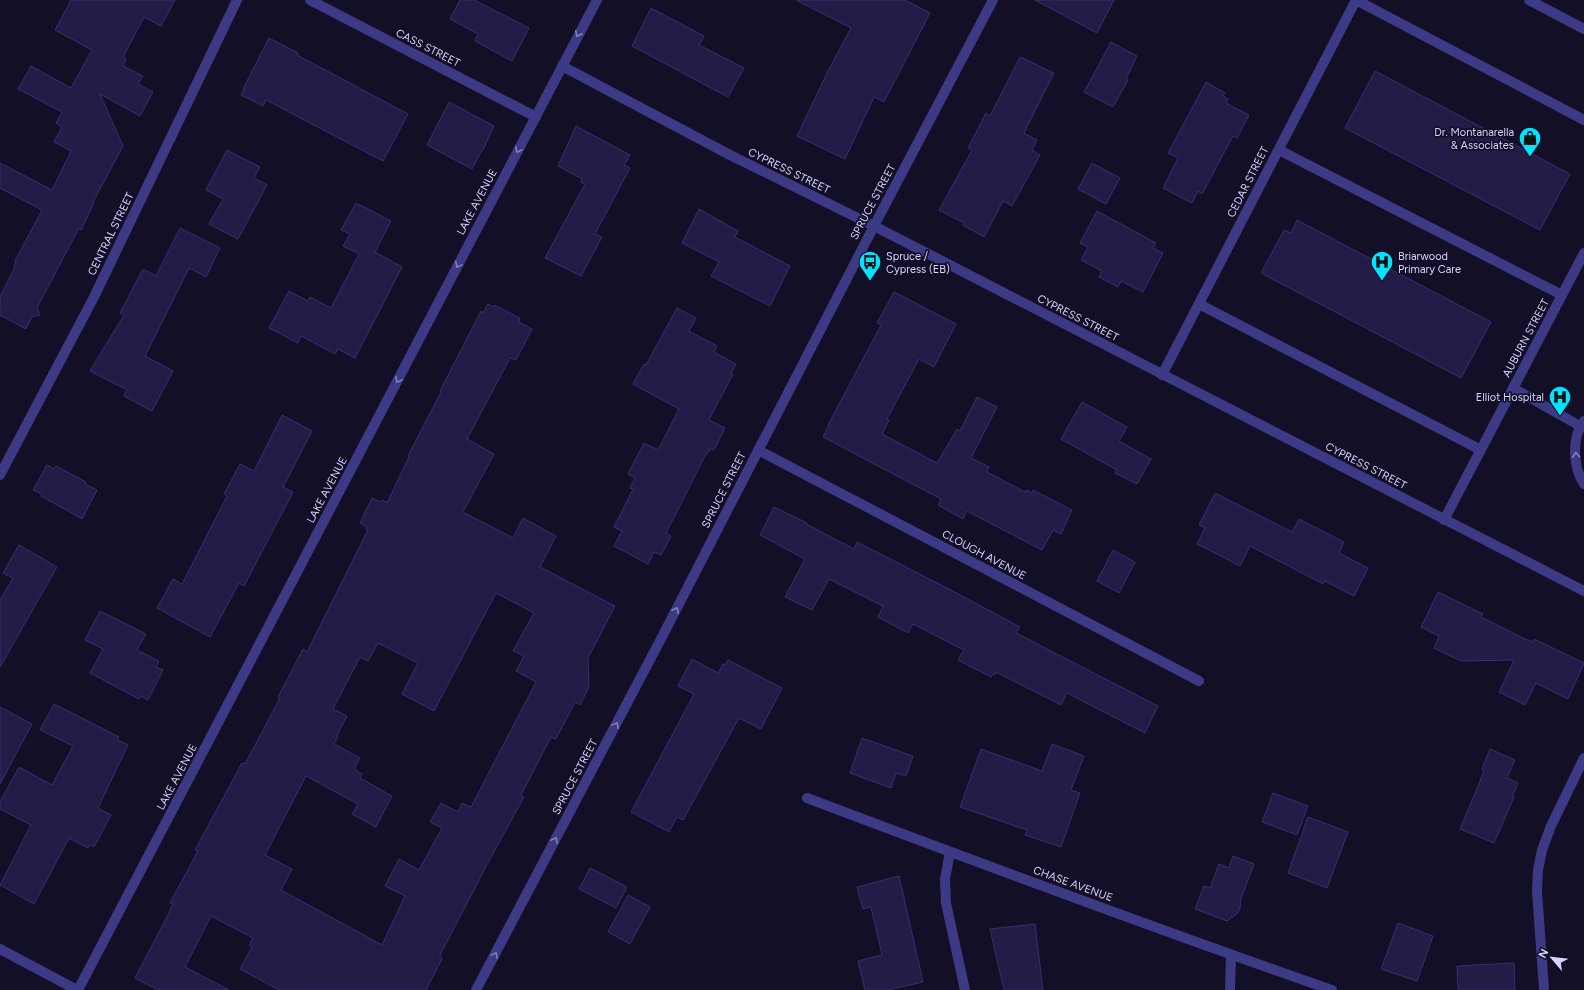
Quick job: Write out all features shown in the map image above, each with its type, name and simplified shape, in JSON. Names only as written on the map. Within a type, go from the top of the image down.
[{"type":"street","name":"CENTRAL STREET","points":[[0,475],[94,297],[237,0]]},
{"type":"street","name":"CASS STREET","points":[[310,0],[536,117]]},
{"type":"street","name":"LAKE AVENUE","points":[[77,990],[597,0]]},
{"type":"street","name":"SPRUCE STREET","points":[[476,990],[663,635],[874,226],[993,0]]},
{"type":"street","points":[[1356,0],[1584,120]]},
{"type":"street","name":"CEDAR STREET","points":[[1162,375],[1356,0]]},
{"type":"street","points":[[1529,0],[1584,29]]},
{"type":"street","name":"CYPRESS STREET","points":[[562,66],[730,155],[874,226],[1584,591]]},
{"type":"street","points":[[1279,150],[1562,295]]},
{"type":"street","name":"AUBURN STREET","points":[[1444,520],[1584,253]]},
{"type":"street","points":[[1199,304],[1480,450]]},
{"type":"street","points":[[1513,388],[1582,423],[1575,443],[1579,476],[1584,484]]},
{"type":"street","name":"CLOUGH AVENUE","points":[[758,450],[1199,681]]},
{"type":"street","points":[[1544,990],[1537,891],[1538,870],[1542,850],[1551,826],[1584,758]]},
{"type":"street","name":"CHASE AVENUE","points":[[808,798],[950,852],[1231,955],[1332,990]]},
{"type":"street","points":[[950,852],[945,880],[946,903],[965,990]]},
{"type":"street","points":[[0,948],[77,990]]},
{"type":"street","points":[[1230,990],[1231,955]]},
{"type":"building","points":[[71,0],[175,0],[161,26],[144,17],[123,57],[126,59],[123,66],[143,76],[138,84],[153,92],[140,116],[100,94],[123,146],[93,202],[94,203],[81,230],[79,228],[37,308],[40,315],[32,317],[26,329],[0,315],[0,297],[15,267],[15,261],[42,210],[0,188],[0,163],[52,190],[71,151],[54,142],[62,127],[56,123],[62,112],[18,89],[31,66],[71,88],[92,50],[55,30]]},
{"type":"building","points":[[460,0],[474,0],[529,28],[512,61],[475,41],[478,34],[450,19]]},
{"type":"building","points":[[796,0],[905,0],[930,13],[884,102],[874,97],[845,159],[797,136],[828,71],[851,28]]},
{"type":"building","points":[[1035,0],[1114,0],[1097,33]]},
{"type":"building","points":[[651,8],[704,36],[699,45],[744,68],[728,97],[632,46]]},
{"type":"building","points":[[269,38],[298,53],[297,55],[408,114],[383,161],[266,100],[263,106],[241,95]]},
{"type":"building","points":[[1111,42],[1137,56],[1126,79],[1128,80],[1113,107],[1084,92]]},
{"type":"building","points":[[1020,57],[1054,73],[1024,133],[1037,140],[1032,150],[1040,155],[1012,206],[1003,201],[984,237],[963,225],[964,223],[939,210],[972,150],[968,148],[986,113],[990,116]]},
{"type":"building","points":[[1375,71],[1570,174],[1540,230],[1345,128]]},
{"type":"building","points":[[1206,82],[1225,93],[1223,96],[1228,99],[1226,103],[1249,115],[1237,138],[1233,136],[1202,194],[1198,191],[1192,203],[1163,188],[1178,158],[1168,153]]},
{"type":"building","points":[[449,102],[494,126],[472,169],[427,145]]},
{"type":"building","points":[[576,126],[630,155],[624,165],[630,168],[595,234],[602,237],[581,276],[545,258],[585,184],[581,182],[582,179],[558,166]]},
{"type":"building","points":[[227,150],[260,167],[254,178],[267,185],[238,239],[209,224],[223,199],[206,190]]},
{"type":"building","points":[[1092,163],[1120,178],[1106,204],[1078,189]]},
{"type":"building","points":[[356,203],[391,221],[375,252],[402,267],[355,358],[338,349],[335,354],[301,336],[298,343],[269,328],[289,291],[308,301],[310,297],[331,308],[359,254],[343,246],[350,234],[341,230]]},
{"type":"building","points":[[699,209],[738,231],[735,237],[790,266],[770,306],[711,276],[719,262],[682,243]]},
{"type":"building","points":[[1097,211],[1156,243],[1153,248],[1163,253],[1143,292],[1121,281],[1118,287],[1099,277],[1102,271],[1081,260],[1088,247],[1080,243]]},
{"type":"building","points":[[1297,220],[1491,322],[1461,378],[1261,273],[1284,230],[1291,233]]},
{"type":"building","points":[[180,228],[220,248],[206,277],[189,268],[145,356],[173,371],[152,411],[124,396],[127,390],[90,371],[124,315],[120,313],[143,269],[156,276]]},
{"type":"building","points":[[894,292],[956,324],[934,367],[919,359],[887,419],[889,420],[882,434],[937,463],[957,429],[960,431],[977,397],[997,407],[971,458],[989,467],[987,472],[1025,492],[1026,490],[1032,493],[1033,490],[1072,510],[1061,534],[1053,530],[1042,550],[967,511],[963,519],[938,505],[941,499],[823,437],[881,325],[877,323]]},
{"type":"building","points":[[488,304],[493,307],[494,305],[520,318],[519,322],[532,329],[516,360],[510,358],[467,439],[494,454],[463,512],[513,538],[523,518],[556,536],[540,567],[615,606],[588,658],[589,687],[580,705],[575,702],[556,739],[551,737],[521,795],[524,797],[440,955],[442,959],[426,990],[279,990],[240,969],[252,947],[249,945],[253,938],[211,916],[185,967],[229,990],[158,990],[135,978],[168,915],[173,904],[170,903],[198,851],[195,850],[242,763],[245,764],[280,698],[278,697],[303,649],[307,652],[368,530],[366,529],[367,527],[360,523],[372,498],[380,502],[382,500],[387,503],[409,457],[408,456],[441,392],[440,391],[481,311],[483,313]],"holes":[[[496,593],[534,613],[513,651],[524,656],[516,671],[536,682],[471,807],[462,803],[458,812],[441,803],[430,822],[442,828],[419,870],[399,859],[385,886],[405,896],[382,945],[281,890],[292,869],[265,855],[306,776],[358,804],[352,814],[376,827],[392,796],[360,778],[362,774],[354,769],[360,758],[334,744],[347,716],[333,709],[360,657],[368,661],[378,643],[418,663],[402,694],[434,711]]]},
{"type":"building","points":[[677,308],[696,318],[689,331],[717,346],[714,352],[736,364],[731,373],[733,374],[709,420],[725,428],[714,450],[710,449],[704,458],[666,533],[671,536],[661,555],[654,552],[648,564],[614,546],[622,531],[614,527],[633,489],[630,488],[635,478],[628,474],[644,443],[658,450],[679,409],[633,384],[644,364],[646,365]]},
{"type":"building","points":[[1082,402],[1127,427],[1119,441],[1151,459],[1137,484],[1115,473],[1117,470],[1061,439]]},
{"type":"building","points":[[282,415],[312,431],[283,487],[293,492],[244,586],[239,583],[210,637],[157,608],[173,579],[182,584],[227,496],[224,494],[240,464],[254,471]]},
{"type":"building","points":[[47,465],[54,469],[56,466],[86,482],[85,484],[97,490],[82,519],[33,490]]},
{"type":"building","points":[[1215,493],[1292,532],[1299,519],[1344,542],[1339,553],[1368,568],[1354,596],[1325,581],[1323,584],[1250,546],[1240,566],[1197,544],[1205,528],[1199,525]]},
{"type":"building","points":[[774,507],[854,549],[857,542],[947,588],[1020,627],[1016,633],[1158,706],[1145,733],[1067,693],[1061,705],[996,672],[995,675],[993,674],[991,677],[958,660],[964,650],[913,624],[908,633],[878,617],[883,606],[829,579],[812,610],[785,597],[805,559],[760,535]]},
{"type":"building","points":[[19,545],[57,567],[0,667],[0,600],[13,578],[3,573]]},
{"type":"building","points":[[1113,550],[1135,562],[1119,593],[1097,581]]},
{"type":"building","points":[[1438,592],[1483,614],[1481,617],[1525,639],[1533,642],[1534,639],[1584,663],[1568,699],[1536,683],[1525,705],[1499,692],[1514,660],[1461,661],[1434,648],[1439,636],[1421,627]]},
{"type":"building","points":[[100,611],[146,634],[137,650],[159,661],[156,667],[163,670],[148,700],[141,696],[139,699],[90,673],[103,649],[85,640]]},
{"type":"building","points":[[692,659],[718,673],[723,664],[725,665],[728,660],[782,688],[761,729],[739,718],[683,820],[677,817],[669,832],[631,812],[694,694],[678,686]]},
{"type":"building","points":[[54,704],[119,737],[117,740],[128,745],[98,808],[111,815],[94,847],[90,845],[88,848],[69,838],[34,904],[0,885],[31,825],[0,809],[0,802],[19,767],[52,785],[73,746],[40,730]]},
{"type":"building","points":[[0,707],[32,724],[0,784]]},
{"type":"building","points":[[862,738],[913,756],[906,776],[896,773],[891,788],[850,773]]},
{"type":"building","points":[[1052,744],[1084,756],[1071,790],[1080,793],[1061,847],[1025,835],[1027,830],[960,807],[981,749],[1042,771]]},
{"type":"building","points":[[1490,749],[1515,760],[1507,778],[1518,783],[1512,797],[1514,797],[1494,843],[1460,829],[1479,784],[1484,770],[1482,769]]},
{"type":"building","points":[[1273,793],[1308,806],[1297,835],[1262,822]]},
{"type":"building","points":[[1308,817],[1348,832],[1327,888],[1288,873]]},
{"type":"building","points":[[1233,856],[1254,864],[1240,901],[1241,905],[1238,913],[1227,921],[1195,909],[1204,886],[1210,888],[1219,864],[1229,868]]},
{"type":"building","points":[[590,868],[627,887],[616,908],[579,889]]},
{"type":"building","points":[[899,876],[923,982],[888,990],[865,990],[858,961],[882,955],[871,907],[863,909],[857,887]]},
{"type":"building","points":[[628,895],[650,907],[630,944],[608,932]]},
{"type":"building","points":[[1398,923],[1433,936],[1417,981],[1381,969]]},
{"type":"building","points":[[1035,924],[1043,990],[1004,990],[990,929]]},
{"type":"building","points":[[1514,963],[1515,990],[1458,990],[1457,966]]},
{"type":"place","name":"Dr. Montanarella & Associates","points":[[1530,158]]},
{"type":"place","name":"Spruce / Cypress (EB)","points":[[870,282]]},
{"type":"place","name":"Briarwood Primary Care","points":[[1382,282]]},
{"type":"place","name":"Elliot Hospital","points":[[1560,416]]}]
